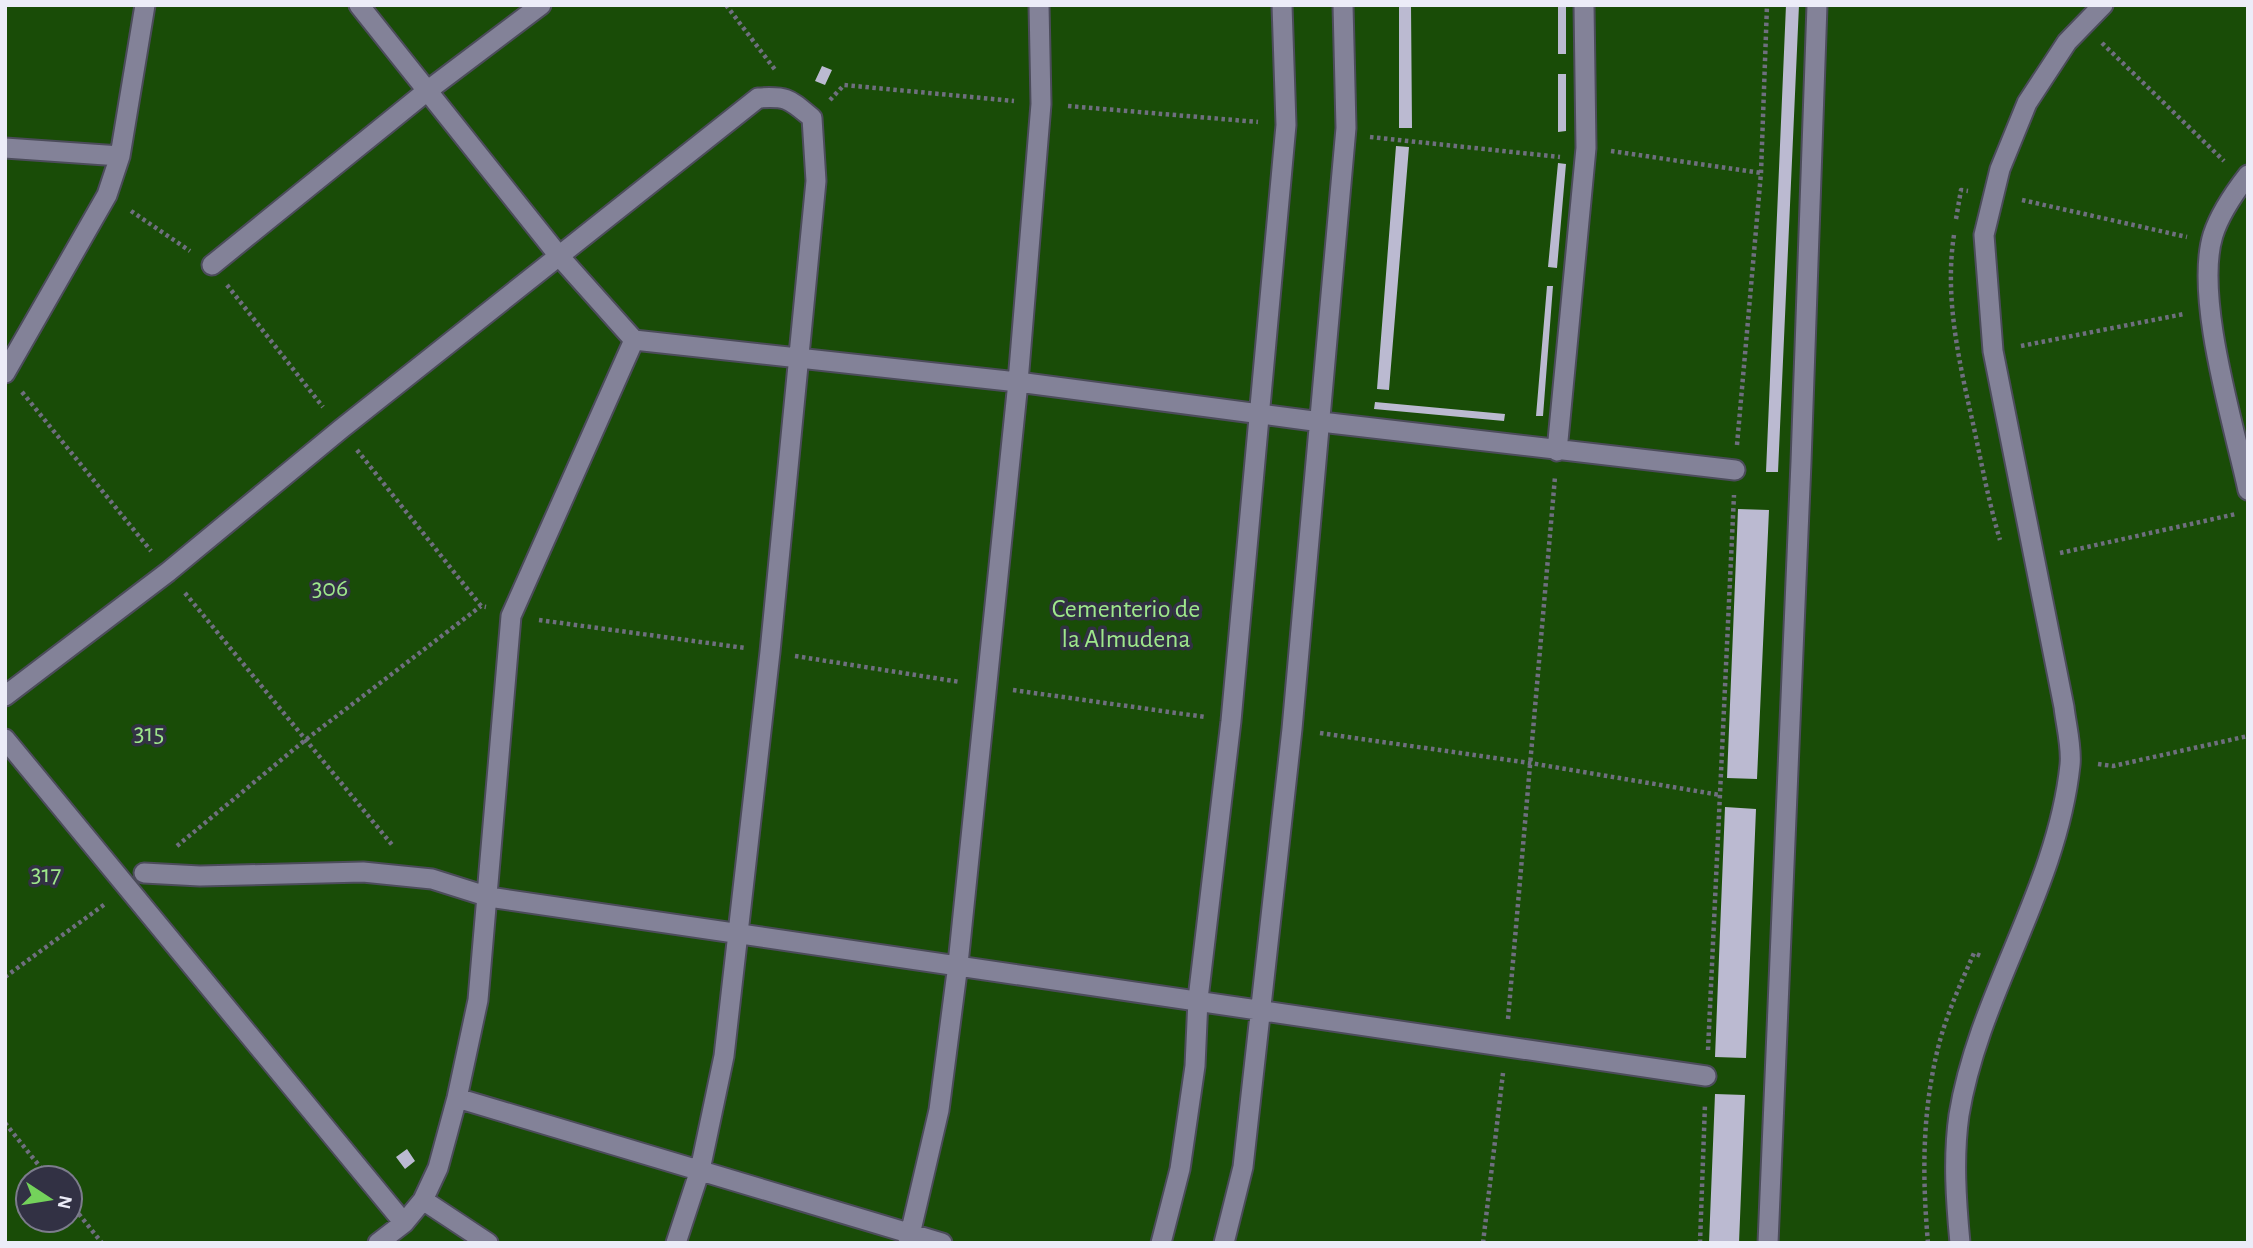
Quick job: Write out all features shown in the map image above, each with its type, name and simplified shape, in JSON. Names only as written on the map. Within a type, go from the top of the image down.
[{"type":"lane","points":[[6,373],[107,195],[120,156],[145,5]]},
{"type":"lane","points":[[359,5],[559,256],[634,340],[1018,382],[1557,451],[1735,470]]},
{"type":"lane","points":[[212,265],[427,91],[541,5]]},
{"type":"lane","points":[[910,1238],[940,1110],[958,964],[1018,382],[1041,104],[1039,5]]},
{"type":"lane","points":[[1161,1243],[1180,1169],[1195,1066],[1198,999],[1231,721],[1286,125],[1282,5]]},
{"type":"lane","points":[[1224,1243],[1243,1167],[1292,729],[1346,128],[1343,5]]},
{"type":"lane","points":[[1557,451],[1586,148],[1584,5]]},
{"type":"lane","points":[[1768,1243],[1800,490],[1817,5]]},
{"type":"lane","points":[[1960,1243],[1955,1189],[1959,1115],[1981,1034],[2058,834],[2071,762],[2064,707],[2036,559],[1993,351],[1984,235],[1992,193],[2027,103],[2067,42],[2104,5]]},
{"type":"lane","points":[[5,696],[168,572],[341,429],[758,98],[782,96],[812,118],[816,147],[799,359],[740,934],[724,1056],[699,1170],[676,1243]]},
{"type":"lane","points":[[5,148],[120,156]]},
{"type":"lane","points":[[2246,178],[2231,197],[2212,242],[2208,272],[2209,310],[2248,490]]},
{"type":"lane","points":[[378,1243],[404,1223],[423,1200],[438,1168],[457,1098],[478,1000],[489,897],[511,616],[634,340]]},
{"type":"lane","points":[[5,739],[404,1223]]},
{"type":"lane","points":[[144,873],[200,876],[363,872],[432,879],[489,897],[1198,999],[1706,1076]]},
{"type":"lane","points":[[457,1098],[699,1170],[910,1238],[942,1243]]},
{"type":"lane","points":[[423,1200],[488,1243]]},
{"type":"path","points":[[726,5],[775,67],[782,96]]},
{"type":"path","points":[[1700,1243],[1735,470],[1761,173],[1767,5]]},
{"type":"path","points":[[2084,25],[2246,178]]},
{"type":"path","points":[[1388,138],[1559,157]]},
{"type":"path","points":[[1586,148],[1761,173]]},
{"type":"path","points":[[1992,193],[2212,242]]},
{"type":"path","points":[[107,195],[212,265],[481,606],[511,616],[1231,721]]},
{"type":"path","points":[[1952,245],[1952,302],[1960,366],[1986,494],[2003,551]]},
{"type":"path","points":[[1993,351],[2209,310]]},
{"type":"path","points":[[6,373],[304,741],[411,868],[432,879]]},
{"type":"path","points":[[1483,1243],[1506,1046],[1557,451]]},
{"type":"path","points":[[2036,559],[2248,511]]},
{"type":"path","points":[[144,873],[304,741],[481,606]]},
{"type":"path","points":[[1292,729],[1530,763],[1720,795]]},
{"type":"path","points":[[2071,762],[2113,766],[2248,736]]},
{"type":"path","points":[[5,977],[127,887]]},
{"type":"path","points":[[1956,994],[1974,954]]},
{"type":"path","points":[[5,1123],[39,1164]]},
{"type":"path","points":[[84,1220],[102,1243]]},
{"type":"green space","name":"Cementerio de la Almudena","points":[[5,5],[2248,5],[2248,1243],[5,1243]]},
{"type":"building","points":[[1399,5],[1411,5],[1412,128],[1399,128]]},
{"type":"building","points":[[1558,5],[1566,5],[1566,54],[1558,54]]},
{"type":"building","points":[[1786,5],[1799,5],[1778,472],[1766,472]]},
{"type":"building","points":[[822,66],[832,70],[825,85],[815,81]]},
{"type":"building","points":[[1558,74],[1566,74],[1566,131],[1558,132]]},
{"type":"building","points":[[1396,146],[1409,147],[1389,390],[1377,389]]},
{"type":"building","points":[[1558,163],[1566,164],[1557,268],[1548,267]]},
{"type":"building","points":[[1547,286],[1553,286],[1543,416],[1536,416]]},
{"type":"building","points":[[1375,402],[1505,414],[1504,421],[1374,409]]},
{"type":"building","points":[[1738,509],[1769,510],[1757,779],[1727,778]]},
{"type":"building","points":[[1725,807],[1756,809],[1746,1058],[1715,1057]]},
{"type":"building","points":[[1715,1094],[1745,1095],[1739,1243],[1709,1243]]},
{"type":"building","points":[[407,1149],[415,1161],[405,1169],[396,1157]]},
{"type":"park label","name":"306","points":[[330,588]]},
{"type":"park label","name":"315","points":[[149,733]]},
{"type":"park label","name":"317","points":[[46,874]]}]
